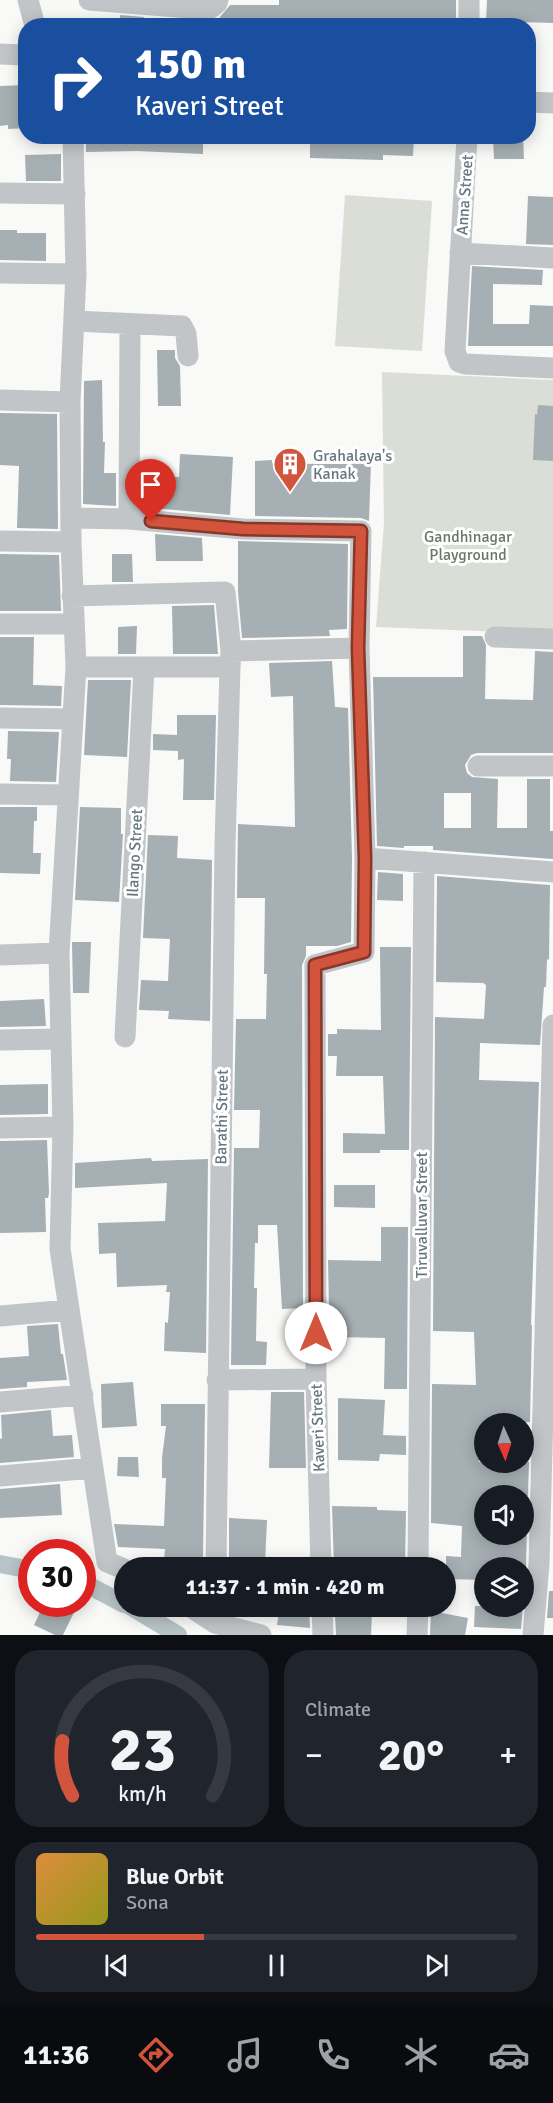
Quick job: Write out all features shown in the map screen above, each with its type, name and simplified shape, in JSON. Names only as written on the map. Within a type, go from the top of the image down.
[{"type":"street","points":[[28,0],[33,18]]},
{"type":"street","points":[[89,0],[202,9],[212,8],[218,0]]},
{"type":"street","points":[[469,0],[470,18]]},
{"type":"street","points":[[0,54],[18,55]]},
{"type":"street","points":[[536,102],[553,103]]},
{"type":"street","points":[[73,144],[76,274],[70,402],[72,596],[76,667],[71,719],[60,953],[63,1127],[60,1249],[93,1468],[114,1557]]},
{"type":"street","name":"Anna Street","points":[[467,144],[455,351],[459,362],[553,368]]},
{"type":"street","points":[[0,193],[75,194]]},
{"type":"street","points":[[460,253],[553,258]]},
{"type":"street","points":[[0,273],[76,274]]},
{"type":"street","points":[[74,321],[182,326],[186,334],[188,356]]},
{"type":"street","points":[[129,519],[130,325]]},
{"type":"street","points":[[0,400],[70,402]]},
{"type":"street","points":[[72,518],[129,519],[243,529],[361,531],[358,648],[365,858],[553,872]]},
{"type":"street","points":[[0,541],[71,542]]},
{"type":"street","name":"Barathi Street","points":[[72,596],[225,592],[231,659],[225,869],[216,1557]]},
{"type":"street","points":[[0,624],[73,624]]},
{"type":"street","points":[[495,637],[553,639]]},
{"type":"street","points":[[76,667],[144,668],[358,648]]},
{"type":"street","name":"Ilango Street","points":[[125,1037],[144,668]]},
{"type":"street","points":[[0,718],[71,719]]},
{"type":"street","points":[[478,766],[553,766]]},
{"type":"street","points":[[0,794],[68,795]]},
{"type":"street","name":"Kaveri Street","points":[[321,1557],[316,1379],[315,965],[364,952],[365,858]]},
{"type":"street","name":"Tiruvalluvar Street","points":[[418,1557],[424,862]]},
{"type":"street","points":[[0,955],[60,953]]},
{"type":"street","points":[[533,1635],[539,1564],[550,1293],[553,1025]]},
{"type":"street","points":[[0,1040],[61,1039]]},
{"type":"street","points":[[0,1128],[63,1127]]},
{"type":"street","points":[[0,1316],[69,1310]]},
{"type":"street","points":[[217,1380],[316,1379]]},
{"type":"street","points":[[0,1402],[83,1395]]},
{"type":"street","points":[[0,1476],[93,1468]]},
{"type":"street","points":[[220,1617],[261,1635]]},
{"type":"street","points":[[322,1617],[323,1635]]},
{"type":"street","points":[[417,1635],[418,1617]]},
{"type":"green space","points":[[345,195],[432,201],[422,351],[335,346]]},
{"type":"green space","name":"Gandhinagar Playground","points":[[382,372],[553,380],[553,634],[376,627],[384,523]]},
{"type":"building","points":[[279,0],[456,0],[456,18],[220,18],[230,5],[279,5]]},
{"type":"building","points":[[487,0],[553,0],[553,23],[536,22],[536,18],[486,18]]},
{"type":"building","points":[[120,15],[144,17],[144,18],[120,18]]},
{"type":"building","points":[[18,85],[18,128],[8,129],[8,125],[0,126],[0,86]]},
{"type":"building","points":[[86,144],[203,144],[203,154],[137,151],[86,152]]},
{"type":"building","points":[[310,144],[414,144],[413,156],[383,155],[383,160],[310,158]]},
{"type":"building","points":[[493,144],[523,144],[524,159],[494,159]]},
{"type":"building","points":[[61,154],[61,181],[26,181],[25,155]]},
{"type":"building","points":[[528,196],[553,197],[553,245],[526,244]]},
{"type":"building","points":[[0,230],[17,230],[17,233],[46,233],[46,261],[0,260]]},
{"type":"building","points":[[472,266],[543,270],[542,285],[493,284],[493,324],[529,324],[530,305],[553,306],[553,346],[468,346]]},
{"type":"building","points":[[157,350],[175,350],[175,358],[180,366],[181,406],[158,406]]},
{"type":"building","points":[[102,380],[104,473],[116,473],[116,506],[83,504],[84,381]]},
{"type":"building","points":[[538,405],[553,406],[553,461],[533,460],[535,414],[537,415]]},
{"type":"building","points":[[0,413],[57,414],[58,529],[17,528],[19,466],[0,465]]},
{"type":"building","points":[[180,454],[233,457],[230,515],[142,507],[142,476],[179,477]]},
{"type":"building","points":[[272,460],[272,463],[316,464],[371,462],[369,521],[361,518],[255,516],[255,461]]},
{"type":"building","points":[[155,534],[202,538],[203,561],[156,561]]},
{"type":"building","points":[[238,541],[348,544],[347,629],[329,630],[330,636],[242,638],[238,592]]},
{"type":"building","points":[[0,554],[59,555],[61,611],[0,611]]},
{"type":"building","points":[[112,554],[132,554],[133,582],[112,582]]},
{"type":"building","points":[[214,605],[218,654],[173,654],[172,606]]},
{"type":"building","points":[[137,626],[136,654],[118,654],[118,627]]},
{"type":"building","points":[[463,636],[482,636],[486,645],[485,699],[533,700],[535,651],[553,652],[553,753],[477,753],[471,755],[465,765],[467,773],[472,777],[498,779],[497,828],[527,828],[527,779],[550,779],[550,831],[553,831],[553,859],[433,850],[433,846],[404,846],[404,848],[377,846],[373,677],[463,677]],"holes":[[[444,793],[471,793],[471,828],[444,828]]]},
{"type":"building","points":[[0,637],[34,637],[33,685],[62,686],[61,706],[0,705]]},
{"type":"building","points":[[332,661],[335,707],[348,708],[352,858],[351,942],[337,946],[306,946],[306,956],[302,965],[303,1308],[282,1309],[277,1225],[258,1225],[258,1243],[255,1243],[254,1288],[257,1288],[256,1341],[267,1342],[266,1365],[231,1365],[234,1148],[259,1148],[260,1110],[234,1110],[236,1019],[266,1019],[267,974],[264,974],[265,898],[237,898],[238,824],[295,827],[293,696],[271,697],[269,663]]},
{"type":"building","points":[[88,680],[131,680],[127,757],[84,755]]},
{"type":"building","points":[[177,715],[216,715],[214,800],[183,800],[184,759],[178,760],[178,751],[153,750],[153,734],[177,735]]},
{"type":"building","points":[[8,731],[59,732],[56,782],[10,781],[11,759],[7,759]]},
{"type":"building","points":[[0,807],[37,807],[33,853],[41,853],[40,874],[0,873]]},
{"type":"building","points":[[80,807],[121,808],[121,834],[123,834],[119,902],[75,900]]},
{"type":"building","points":[[148,835],[178,836],[177,858],[212,860],[210,1021],[168,1019],[169,1011],[139,1010],[141,980],[168,981],[170,939],[143,938]]},
{"type":"building","points":[[378,872],[403,874],[403,901],[377,900]]},
{"type":"building","points":[[437,876],[550,885],[549,960],[547,959],[540,1045],[480,1043],[479,1080],[539,1082],[530,1413],[474,1413],[474,1473],[529,1473],[528,1485],[474,1485],[474,1545],[527,1545],[526,1557],[474,1557],[474,1580],[456,1579],[456,1557],[446,1557],[446,1556],[461,1557],[462,1526],[431,1523],[432,1384],[476,1385],[474,1332],[433,1331],[435,1017],[484,1019],[486,985],[483,983],[436,982]]},
{"type":"building","points":[[72,942],[91,942],[89,993],[73,993]]},
{"type":"building","points":[[380,947],[411,947],[409,1150],[343,1153],[343,1133],[385,1134],[383,1076],[336,1076],[337,1056],[328,1056],[328,1034],[337,1034],[337,1029],[381,1030]]},
{"type":"building","points":[[44,999],[46,1026],[0,1027],[0,1001]]},
{"type":"building","points":[[48,1084],[48,1114],[0,1115],[0,1085]]},
{"type":"building","points":[[47,1140],[49,1193],[48,1198],[45,1198],[46,1232],[0,1233],[0,1141]]},
{"type":"building","points":[[151,1158],[152,1161],[208,1159],[206,1353],[164,1351],[165,1322],[168,1323],[170,1292],[166,1292],[167,1285],[117,1287],[116,1253],[99,1254],[98,1223],[165,1221],[167,1183],[75,1188],[75,1163]]},
{"type":"building","points":[[334,1185],[375,1185],[375,1208],[334,1207]]},
{"type":"building","points":[[381,1227],[408,1227],[407,1389],[384,1389],[385,1338],[334,1337],[334,1310],[329,1310],[328,1260],[381,1261]]},
{"type":"building","points":[[58,1324],[67,1380],[27,1382],[27,1387],[0,1389],[0,1358],[29,1356],[27,1326]]},
{"type":"building","points":[[133,1382],[137,1426],[102,1428],[101,1384]]},
{"type":"building","points":[[271,1392],[304,1392],[306,1468],[269,1468]]},
{"type":"building","points":[[338,1398],[385,1400],[383,1435],[406,1436],[406,1455],[380,1454],[379,1461],[338,1460]]},
{"type":"building","points":[[161,1404],[205,1404],[203,1557],[164,1557],[165,1549],[118,1547],[114,1524],[164,1526],[166,1478],[162,1478],[162,1458],[166,1426],[161,1426]]},
{"type":"building","points":[[51,1410],[53,1436],[72,1435],[74,1457],[0,1463],[1,1415]]},
{"type":"building","points":[[118,1457],[138,1457],[139,1477],[117,1476]]},
{"type":"building","points":[[60,1484],[62,1515],[0,1518],[0,1489]]},
{"type":"building","points":[[332,1506],[377,1507],[377,1510],[406,1511],[405,1557],[334,1557]]},
{"type":"building","points":[[229,1518],[267,1520],[265,1557],[229,1557]]},
{"type":"building","points":[[549,1591],[553,1591],[553,1618],[547,1618]]},
{"type":"building","points":[[456,1616],[468,1618],[465,1635],[430,1635],[431,1617]]},
{"type":"building","points":[[38,1617],[72,1617],[63,1635],[55,1635],[34,1625]]},
{"type":"building","points":[[278,1617],[310,1617],[310,1628],[277,1625]]},
{"type":"building","points":[[335,1617],[372,1617],[371,1635],[336,1635]]},
{"type":"building","points":[[474,1617],[522,1617],[521,1629],[474,1627]]},
{"type":"waterway","points":[[0,1564],[18,1567]]},
{"type":"waterway","points":[[96,1589],[114,1599]]},
{"type":"waterway","points":[[148,1617],[178,1635]]},
{"type":"place","name":"Grahalaya's Kanak","points":[[290,493]]},
{"type":"route","points":[[151,521],[243,529],[361,531],[358,648],[365,858],[364,952],[315,965],[316,1333]]}]
